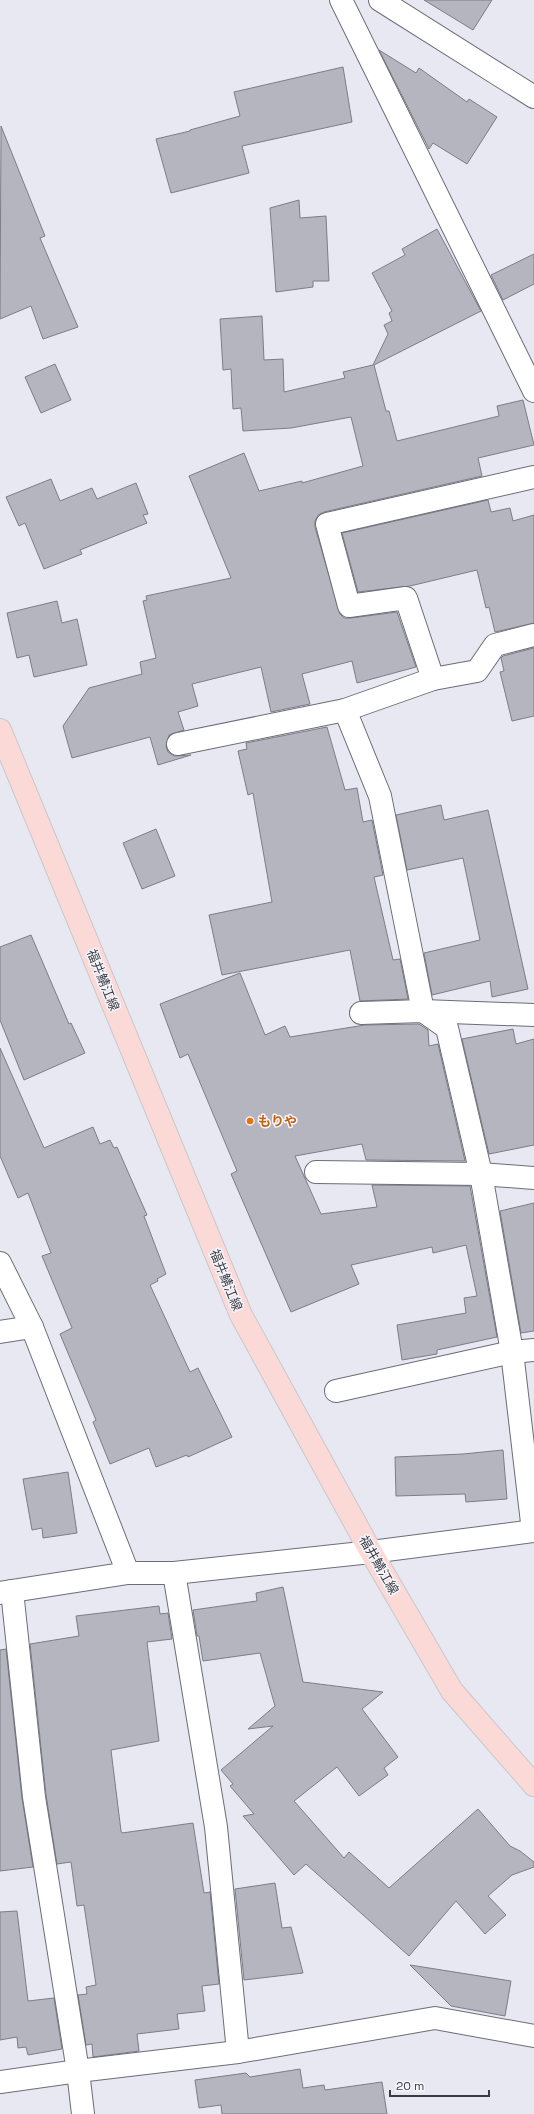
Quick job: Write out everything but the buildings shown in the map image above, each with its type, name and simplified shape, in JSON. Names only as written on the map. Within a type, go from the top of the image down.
[{"type":"main road","name":"福井鯖江線","points":[[0,730],[240,1315],[371,1552],[452,1691],[534,1785]]},
{"type":"street","points":[[341,0],[534,391]]},
{"type":"street","points":[[380,0],[534,97]]},
{"type":"street","points":[[433,679],[406,598],[349,606],[327,524],[534,477]]},
{"type":"street","points":[[178,744],[346,710],[433,679],[477,671],[495,645],[534,635]]},
{"type":"street","points":[[83,2114],[78,2071],[34,1797],[6,1592],[128,1573],[174,1573],[371,1552],[533,1531],[512,1352],[481,1174],[447,1028],[423,1011],[380,796],[346,710]]},
{"type":"street","points":[[361,1013],[423,1011],[534,1016]]},
{"type":"street","points":[[316,1172],[481,1174],[534,1178]]},
{"type":"street","points":[[0,1263],[32,1327],[128,1573]]},
{"type":"street","points":[[0,1332],[32,1327]]},
{"type":"street","points":[[336,1391],[512,1352],[534,1350]]},
{"type":"street","points":[[174,1573],[216,1827],[238,2052]]},
{"type":"street","points":[[0,2082],[238,2052],[435,2018],[534,2036]]},
{"type":"place","name":"もりや","points":[[250,1121]]}]
